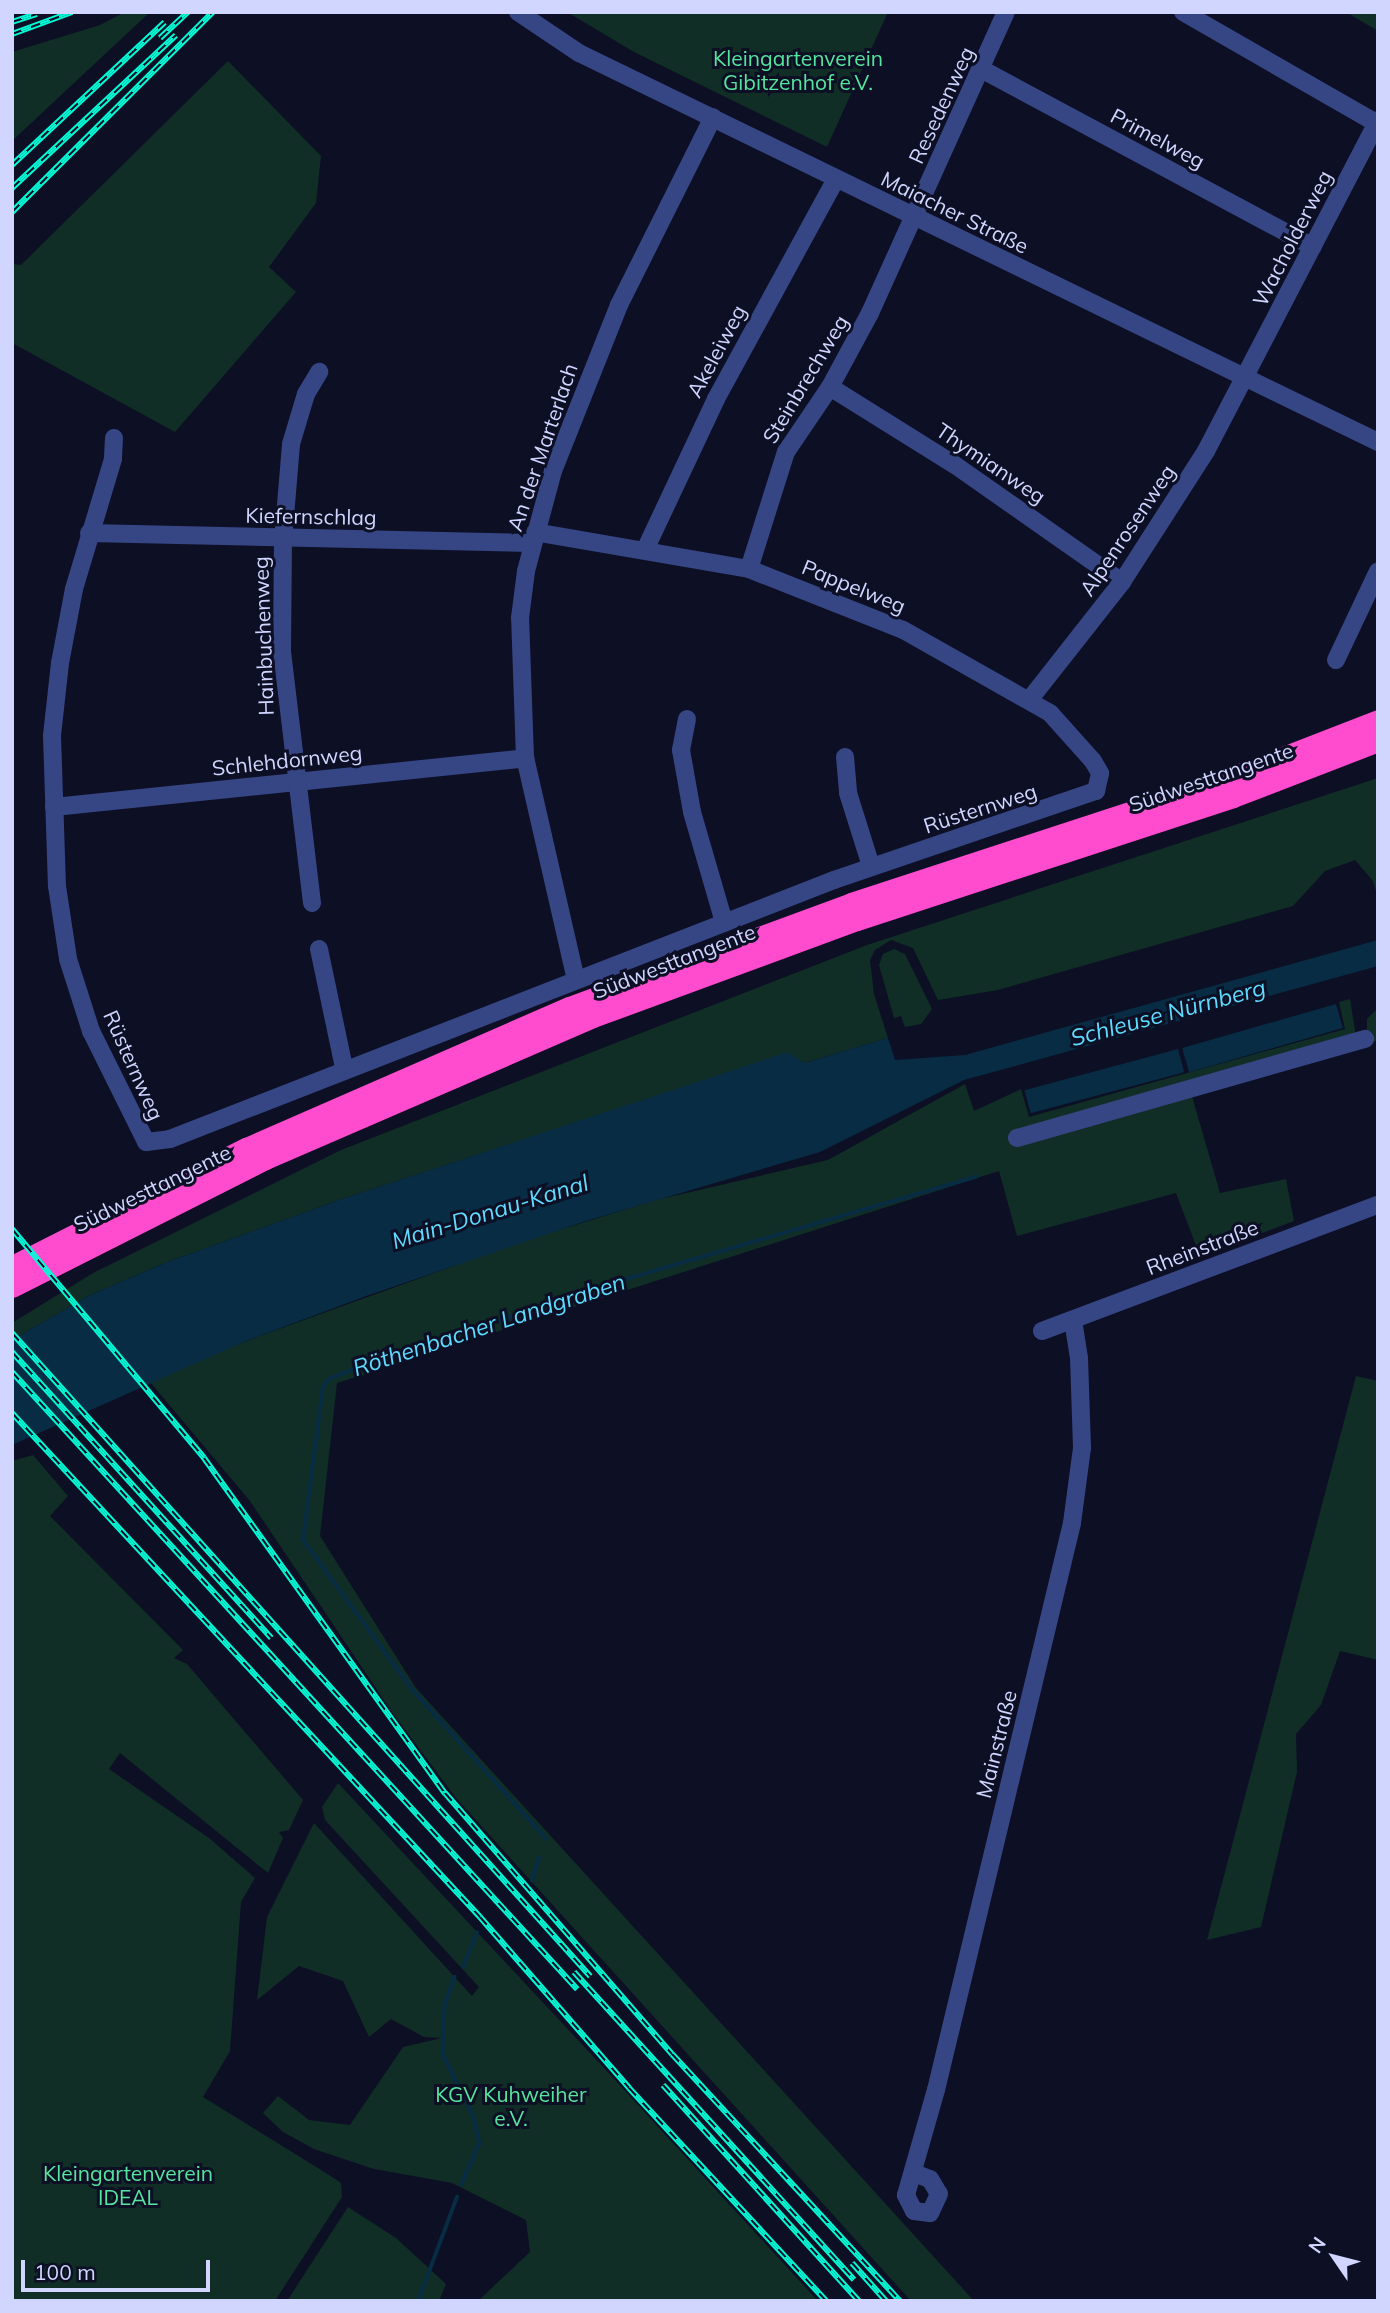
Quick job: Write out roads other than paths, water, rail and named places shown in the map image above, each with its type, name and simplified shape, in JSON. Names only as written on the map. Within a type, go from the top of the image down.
[{"type":"highway","points":[[1346,734],[1378,713]]},
{"type":"highway","name":"Südwesttangente","points":[[12,1266],[246,1148],[569,1007],[800,920],[1208,786],[1378,720]]},
{"type":"highway","name":"Südwesttangente","points":[[12,1287],[265,1159],[582,1021],[857,920],[1233,797],[1378,741]]},
{"type":"highway","points":[[1233,797],[1261,798],[1378,757]]},
{"type":"street","name":"Maiacher Straße","points":[[518,12],[579,53],[1378,442]]},
{"type":"street","name":"Resedenweg","points":[[914,217],[983,70],[1006,12]]},
{"type":"street","points":[[1183,12],[1377,121]]},
{"type":"street","name":"Primelweg","points":[[983,70],[1312,247]]},
{"type":"street","name":"An der Marterlach","points":[[576,980],[525,758],[520,618],[533,538],[557,458],[619,305],[713,117]]},
{"type":"street","name":"Wacholderweg","points":[[1247,378],[1377,121]]},
{"type":"street","name":"Akeleiweg","points":[[645,550],[716,399],[836,180]]},
{"type":"street","name":"Steinbrechweg","points":[[749,569],[786,452],[830,387],[914,217]]},
{"type":"street","name":"Hainbuchenweg","points":[[312,903],[294,782],[282,652],[283,540],[291,444],[306,394],[319,372]]},
{"type":"street","name":"Alpenrosenweg","points":[[1030,699],[1122,582],[1180,495],[1247,378]]},
{"type":"street","name":"Thymianweg","points":[[830,387],[955,465],[1122,582]]},
{"type":"street","name":"Rüsternweg","points":[[114,439],[113,459],[89,533],[60,667],[52,736],[57,886],[68,959],[91,1031],[146,1142],[170,1139],[344,1068],[871,866],[1087,797],[1098,785]]},
{"type":"street","name":"Kiefernschlag","points":[[89,533],[283,540],[533,538]]},
{"type":"street","name":"Pappelweg","points":[[533,538],[645,550],[749,569],[903,630],[1030,699],[1075,736],[1100,773],[1098,785]]},
{"type":"street","points":[[1336,660],[1378,571]]},
{"type":"street","points":[[687,719],[681,750],[689,799],[724,922]]},
{"type":"street","points":[[845,757],[848,793],[871,866]]},
{"type":"street","name":"Schlehdornweg","points":[[54,807],[525,758]]},
{"type":"street","points":[[319,949],[344,1068]]},
{"type":"street","points":[[1017,1138],[1365,1039]]},
{"type":"street","name":"Rheinstraße","points":[[1042,1331],[1378,1205]]},
{"type":"street","name":"Mainstraße","points":[[914,2173],[1072,1523],[1082,1448],[1079,1358],[1073,1321]]},
{"type":"water","points":[[1378,940],[1378,966],[964,1080],[820,1152],[586,1221],[369,1295],[246,1341],[12,1445],[12,1340],[90,1295],[170,1261],[339,1200],[788,1052],[804,1063],[888,1038],[895,1060],[965,1055]]},
{"type":"water","points":[[1336,1004],[1343,1028],[1189,1072],[1182,1048]]},
{"type":"water","points":[[1178,1049],[1184,1072],[1031,1113],[1024,1090]]},
{"type":"waterway","name":"Röthenbacher Landgraben","points":[[546,1839],[413,1691],[303,1540],[323,1387],[329,1379],[364,1365],[616,1282],[976,1177]]},
{"type":"waterway","name":"Röthenbacher Landgraben","points":[[532,1881],[539,1858]]},
{"type":"waterway","name":"Röthenbacher Landgraben","points":[[463,1967],[477,1933]]},
{"type":"waterway","name":"Röthenbacher Landgraben","points":[[455,1977],[445,2006],[443,2054],[473,2115],[480,2143],[462,2184]]},
{"type":"waterway","name":"Röthenbacher Landgraben","points":[[418,2301],[457,2197]]},
{"type":"railway","points":[[12,34],[72,12]]},
{"type":"railway","points":[[160,38],[188,12]]},
{"type":"railway","points":[[12,212],[213,12]]},
{"type":"railway","points":[[12,22],[37,14]]},
{"type":"railway","points":[[12,165],[165,22]]},
{"type":"railway","points":[[12,188],[176,35]]},
{"type":"railway","points":[[12,1229],[204,1458],[445,1793],[672,2054],[900,2301]]},
{"type":"railway","points":[[12,1333],[590,1976]]},
{"type":"railway","points":[[12,1352],[271,1638]]},
{"type":"railway","points":[[12,1372],[577,1989]]},
{"type":"railway","points":[[12,1413],[480,1917],[629,2088],[826,2301]]},
{"type":"railway","points":[[574,1972],[854,2280]]},
{"type":"railway","points":[[663,2085],[859,2301]]},
{"type":"railway","points":[[852,2263],[886,2301]]},
{"type":"park label","name":"Kleingartenverein Gibitzenhof e.V.","points":[[798,70]]},
{"type":"park label","name":"KGV Kuhweiher e.V.","points":[[511,2106]]},
{"type":"park label","name":"Kleingartenverein IDEAL","points":[[128,2185]]},
{"type":"water label","name":"Schleuse Nürnberg","points":[[1168,1013]]},
{"type":"water label","name":"Main-Donau-Kanal","points":[[490,1212]]}]
